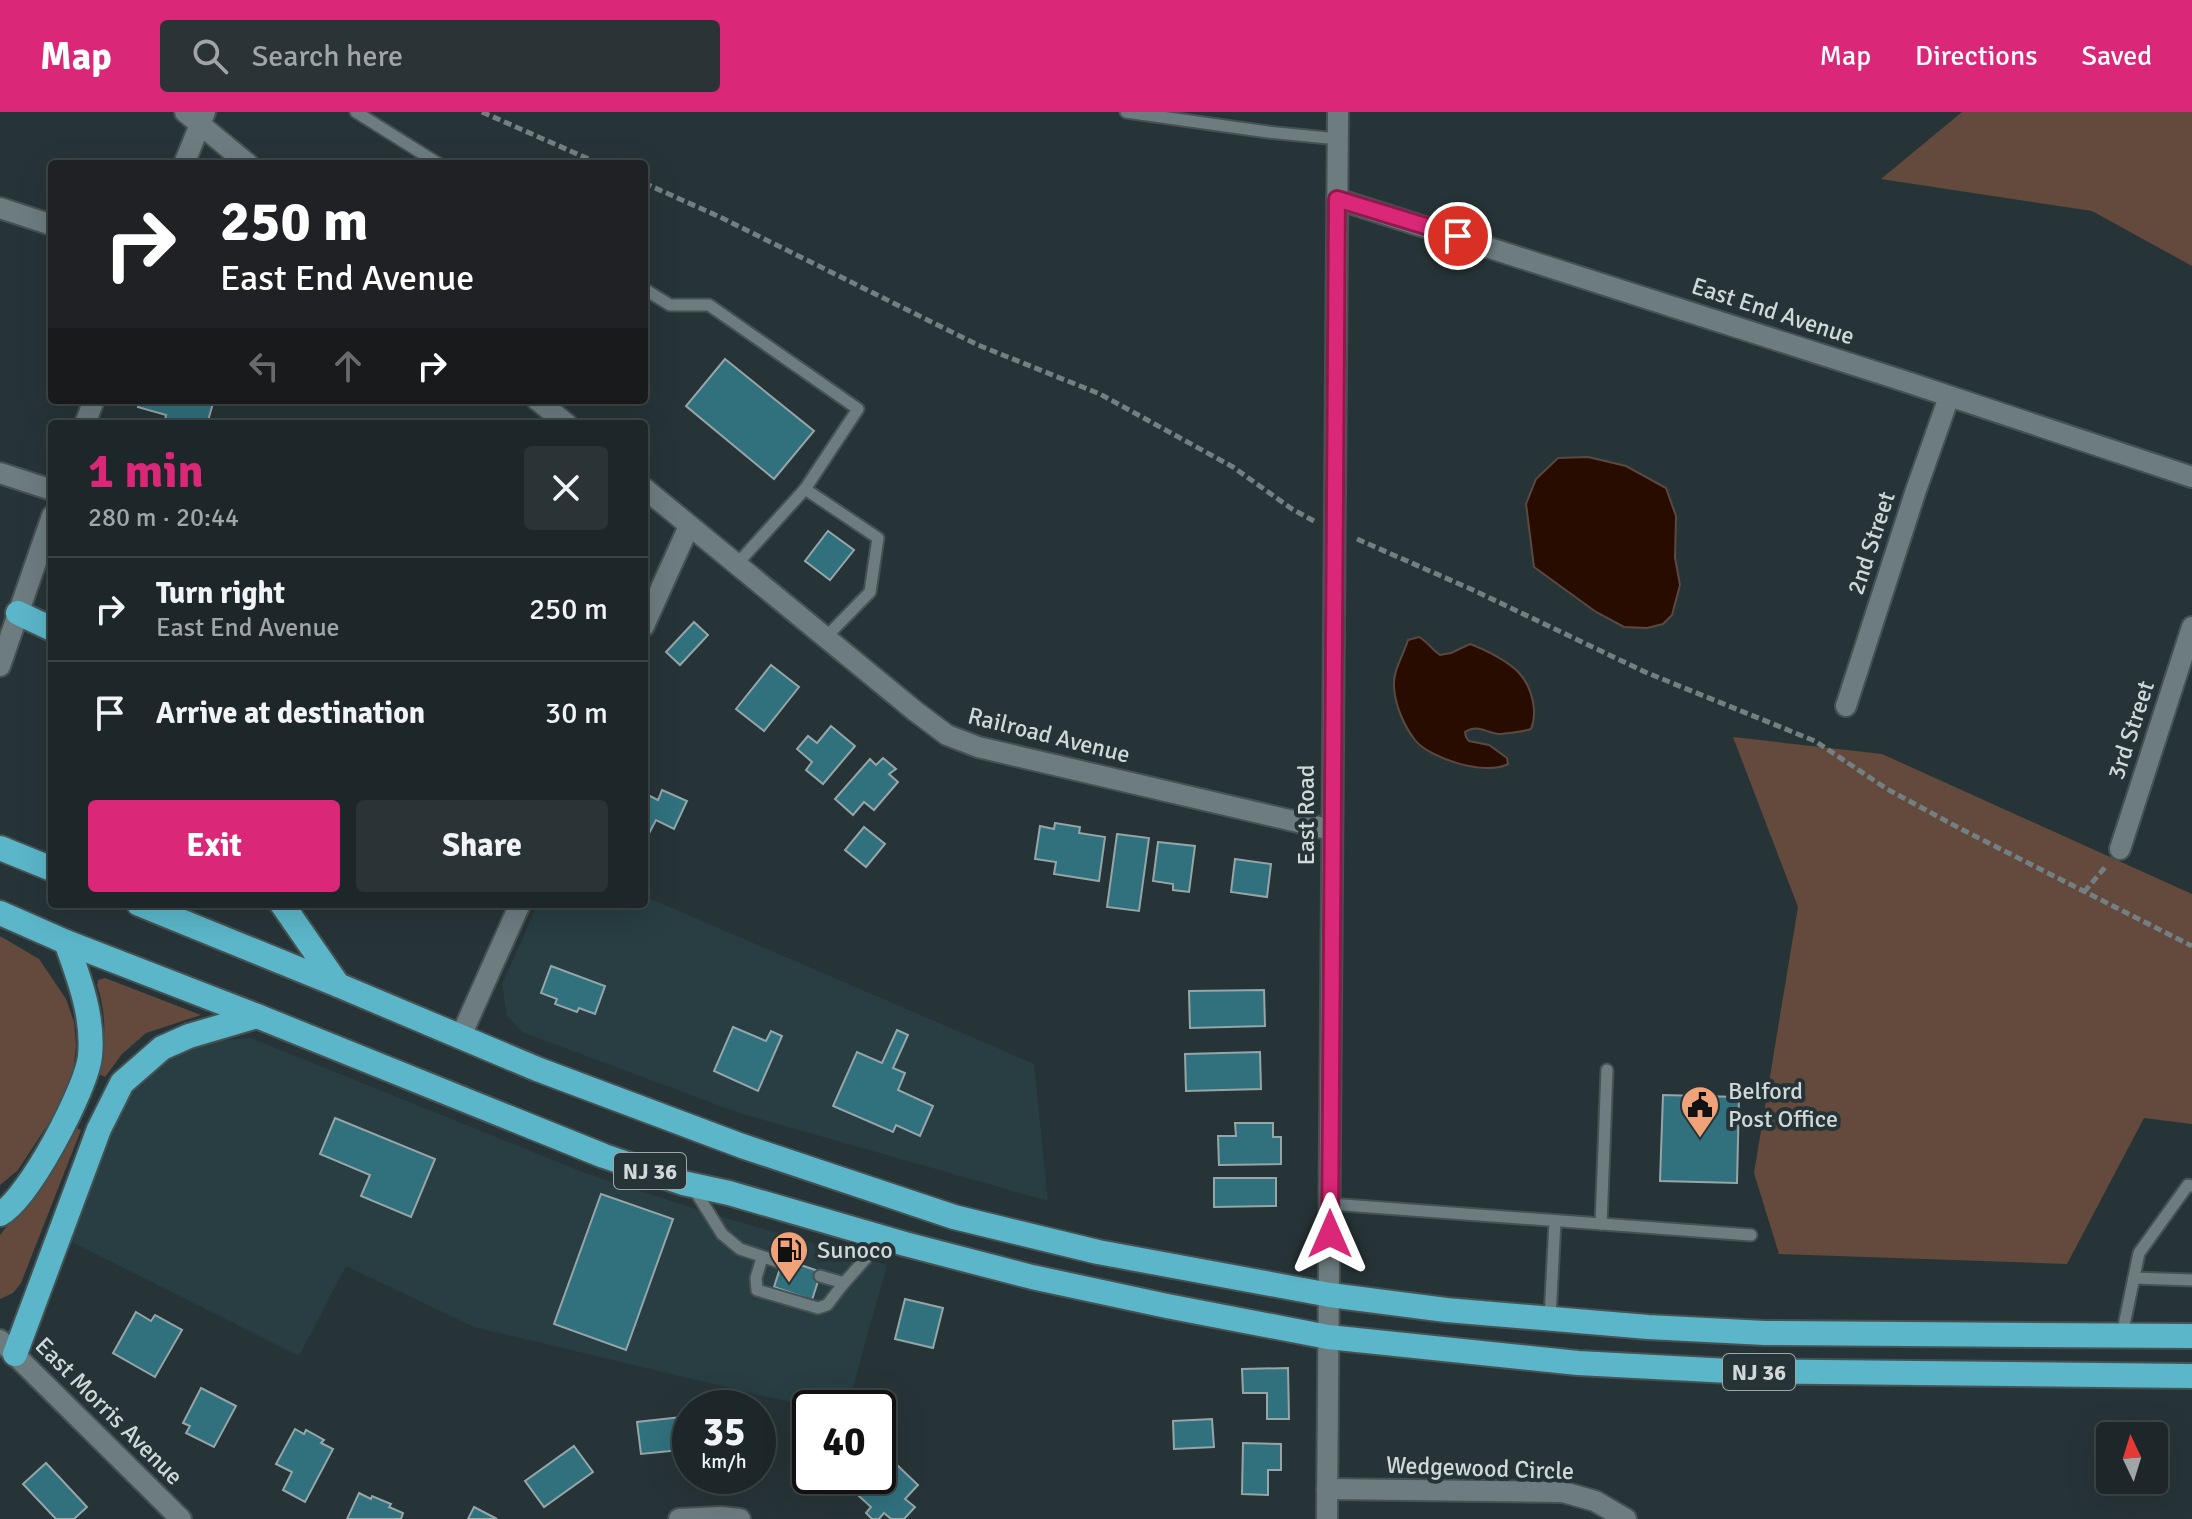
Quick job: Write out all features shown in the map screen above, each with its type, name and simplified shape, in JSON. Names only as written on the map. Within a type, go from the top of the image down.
[{"type":"highway","points":[[18,613],[48,627]]},
{"type":"highway","points":[[0,848],[48,867]]},
{"type":"highway","name":"NJ 36","points":[[149,908],[551,1075],[742,1146],[954,1217],[1098,1252],[1330,1295],[1446,1310],[1648,1327],[1765,1333],[2192,1336]]},
{"type":"highway","points":[[285,908],[338,985]]},
{"type":"highway","name":"NJ 36","points":[[0,913],[604,1156],[692,1185],[884,1238],[1032,1277],[1167,1306],[1328,1337],[1578,1363],[1730,1371],[2192,1376]]},
{"type":"highway","points":[[2,1215],[32,1178],[50,1148],[80,1089],[90,1057],[89,1024],[79,977],[66,942]]},
{"type":"highway","points":[[7,1347],[99,1129],[122,1083],[162,1048],[189,1036],[257,1016]]},
{"type":"street","name":"East Road","points":[[1327,1519],[1338,112]]},
{"type":"street","points":[[185,160],[196,116],[244,160]]},
{"type":"street","name":"East End Avenue","points":[[1337,199],[2192,477]]},
{"type":"street","points":[[0,208],[48,224]]},
{"type":"street","name":"2nd Street","points":[[1846,706],[1949,397]]},
{"type":"street","points":[[542,404],[562,420]]},
{"type":"street","points":[[0,473],[48,489]]},
{"type":"street","name":"Railroad Avenue","points":[[648,491],[947,735],[978,747],[1332,830]]},
{"type":"street","points":[[648,617],[689,526]]},
{"type":"street","points":[[0,666],[48,527]]},
{"type":"street","name":"3rd Street","points":[[2120,849],[2192,627]]},
{"type":"street","points":[[460,1038],[518,908]]},
{"type":"street","name":"East Morris Avenue","points":[[7,1347],[181,1519]]},
{"type":"street","name":"Wedgewood Circle","points":[[1327,1489],[1563,1492],[1595,1501],[1626,1519]]},
{"type":"street","points":[[679,1519],[740,1519]]},
{"type":"lane","points":[[356,112],[433,160]]},
{"type":"lane","points":[[1126,112],[1338,139]]},
{"type":"lane","points":[[648,291],[670,305],[709,305],[858,409],[805,489],[738,563]]},
{"type":"lane","points":[[805,489],[878,538],[870,592],[826,637]]},
{"type":"lane","points":[[1601,1224],[1607,1070]]},
{"type":"lane","points":[[692,1185],[722,1234],[740,1249],[782,1263]]},
{"type":"lane","points":[[2122,1336],[2139,1253],[2188,1185],[2192,1186]]},
{"type":"lane","points":[[1330,1204],[1751,1235]]},
{"type":"lane","points":[[1550,1318],[1555,1221]]},
{"type":"lane","points":[[762,1258],[756,1278],[757,1290],[818,1308],[827,1305],[884,1238]]},
{"type":"lane","points":[[820,1276],[844,1283]]},
{"type":"lane","points":[[2134,1278],[2192,1280]]},
{"type":"path","points":[[482,112],[591,160]]},
{"type":"path","points":[[648,185],[978,345],[1100,394],[1233,467],[1292,509],[1317,522]]},
{"type":"path","points":[[1358,539],[1645,672],[1815,741],[1887,789],[2192,946]]},
{"type":"path","points":[[2084,892],[2120,849]]},
{"type":"shaded area","points":[[1962,112],[2192,112],[2192,266],[2092,211],[1881,179]]},
{"type":"shaded area","points":[[1588,457],[1626,466],[1666,488],[1676,516],[1675,558],[1680,585],[1672,615],[1663,624],[1647,628],[1624,627],[1596,612],[1534,567],[1526,504],[1536,479],[1558,458]]},
{"type":"shaded area","points":[[1419,637],[1440,655],[1470,644],[1476,646],[1520,674],[1531,693],[1534,708],[1531,729],[1501,734],[1477,729],[1465,732],[1469,741],[1489,745],[1507,758],[1508,764],[1486,768],[1459,764],[1422,747],[1415,740],[1398,708],[1394,681],[1408,640]]},
{"type":"shaded area","points":[[1733,737],[1882,754],[2192,894],[2192,1124],[2144,1118],[2067,1264],[1779,1254],[1754,1173],[1798,907]]},
{"type":"shaded area","points":[[648,898],[1034,1064],[1048,1201],[739,1113],[522,1032],[507,1016],[502,984],[536,908],[648,908]]},
{"type":"shaded area","points":[[0,936],[39,959],[66,999],[74,1022],[76,1046],[73,1072],[65,1098],[18,1170],[0,1185]]},
{"type":"shaded area","points":[[105,978],[201,1015],[146,1033],[122,1054],[105,1077],[99,1074],[104,1030],[103,1007],[97,985],[98,980]]},
{"type":"shaded area","points":[[251,1038],[585,1173],[887,1265],[852,1390],[792,1390],[792,1403],[776,1399],[776,1390],[739,1390],[474,1327],[346,1266],[299,1356],[72,1242],[112,1129],[134,1087],[165,1057],[209,1041]]},
{"type":"shaded area","points":[[74,1127],[81,1130],[21,1283],[13,1293],[0,1299],[0,1235],[33,1192]]},
{"type":"building","points":[[725,359],[814,431],[774,479],[686,406]]},
{"type":"building","points":[[139,404],[213,404],[208,420],[165,420],[166,415],[138,407]]},
{"type":"building","points":[[828,531],[854,550],[830,580],[805,561]]},
{"type":"building","points":[[694,622],[708,635],[680,665],[666,652]]},
{"type":"building","points":[[771,665],[799,687],[764,731],[736,709]]},
{"type":"building","points":[[831,726],[855,746],[823,784],[806,770],[812,762],[797,749],[808,736],[817,743]]},
{"type":"building","points":[[883,758],[896,769],[889,774],[898,782],[874,810],[864,802],[853,815],[835,799],[870,759],[876,765]]},
{"type":"building","points":[[662,790],[687,801],[674,829],[656,820],[648,835],[648,795],[658,800]]},
{"type":"building","points":[[1055,823],[1080,827],[1079,833],[1105,837],[1099,881],[1054,874],[1056,862],[1035,859],[1040,826],[1054,829]]},
{"type":"building","points":[[864,827],[885,844],[866,867],[845,850]]},
{"type":"building","points":[[1117,834],[1149,838],[1139,911],[1107,907]]},
{"type":"building","points":[[1158,842],[1195,846],[1189,892],[1173,890],[1173,884],[1153,881]]},
{"type":"building","points":[[1235,859],[1271,864],[1267,897],[1231,892]]},
{"type":"building","points":[[551,966],[605,986],[595,1014],[579,1008],[577,1012],[555,1004],[557,999],[541,993]]},
{"type":"building","points":[[1264,990],[1265,1026],[1190,1028],[1189,991]]},
{"type":"building","points":[[733,1027],[766,1041],[771,1031],[782,1036],[758,1091],[714,1071]]},
{"type":"building","points":[[897,1030],[908,1035],[893,1068],[905,1073],[898,1090],[933,1106],[920,1136],[896,1125],[893,1132],[833,1106],[857,1052],[882,1063]]},
{"type":"building","points":[[1260,1052],[1261,1089],[1186,1091],[1185,1054]]},
{"type":"building","name":"Belford Post Office","points":[[1663,1095],[1739,1097],[1737,1183],[1660,1181]]},
{"type":"building","points":[[335,1118],[435,1159],[411,1217],[361,1196],[370,1175],[320,1154]]},
{"type":"building","points":[[1235,1123],[1273,1123],[1273,1137],[1281,1137],[1281,1164],[1219,1165],[1218,1136],[1236,1136]]},
{"type":"building","points":[[1214,1178],[1276,1178],[1276,1206],[1214,1207]]},
{"type":"building","points":[[601,1194],[673,1219],[626,1350],[554,1324]]},
{"type":"building","points":[[783,1259],[821,1272],[812,1300],[774,1287]]},
{"type":"building","points":[[905,1299],[943,1308],[933,1348],[895,1339]]},
{"type":"building","points":[[136,1312],[151,1321],[155,1315],[182,1330],[155,1377],[113,1353]]},
{"type":"building","points":[[1288,1368],[1289,1419],[1267,1419],[1267,1393],[1243,1393],[1242,1369]]},
{"type":"building","points":[[201,1388],[236,1406],[214,1447],[186,1433],[190,1426],[183,1423]]},
{"type":"building","points":[[672,1418],[672,1451],[641,1454],[637,1422]]},
{"type":"building","points":[[1212,1419],[1214,1447],[1174,1449],[1173,1421]]},
{"type":"building","points":[[295,1429],[304,1434],[306,1430],[333,1449],[305,1502],[283,1490],[292,1472],[276,1464]]},
{"type":"building","points":[[1243,1443],[1281,1444],[1281,1470],[1268,1470],[1268,1495],[1242,1494]]},
{"type":"building","points":[[574,1446],[593,1472],[544,1507],[525,1481]]},
{"type":"building","points":[[46,1463],[87,1507],[74,1519],[56,1519],[23,1484]]},
{"type":"building","points":[[896,1464],[918,1485],[905,1499],[915,1507],[904,1519],[891,1519],[884,1513],[879,1519],[872,1519],[866,1513],[871,1507],[857,1494],[896,1494]]},
{"type":"building","points":[[359,1493],[391,1504],[389,1507],[403,1513],[401,1519],[347,1519]]},
{"type":"building","points":[[474,1507],[497,1519],[468,1519]]},
{"type":"place","name":"Belford Post Office","points":[[1700,1139]]},
{"type":"place","name":"Sunoco","points":[[789,1284]]},
{"type":"route","points":[[1330,1234],[1337,199],[1458,236]]}]
